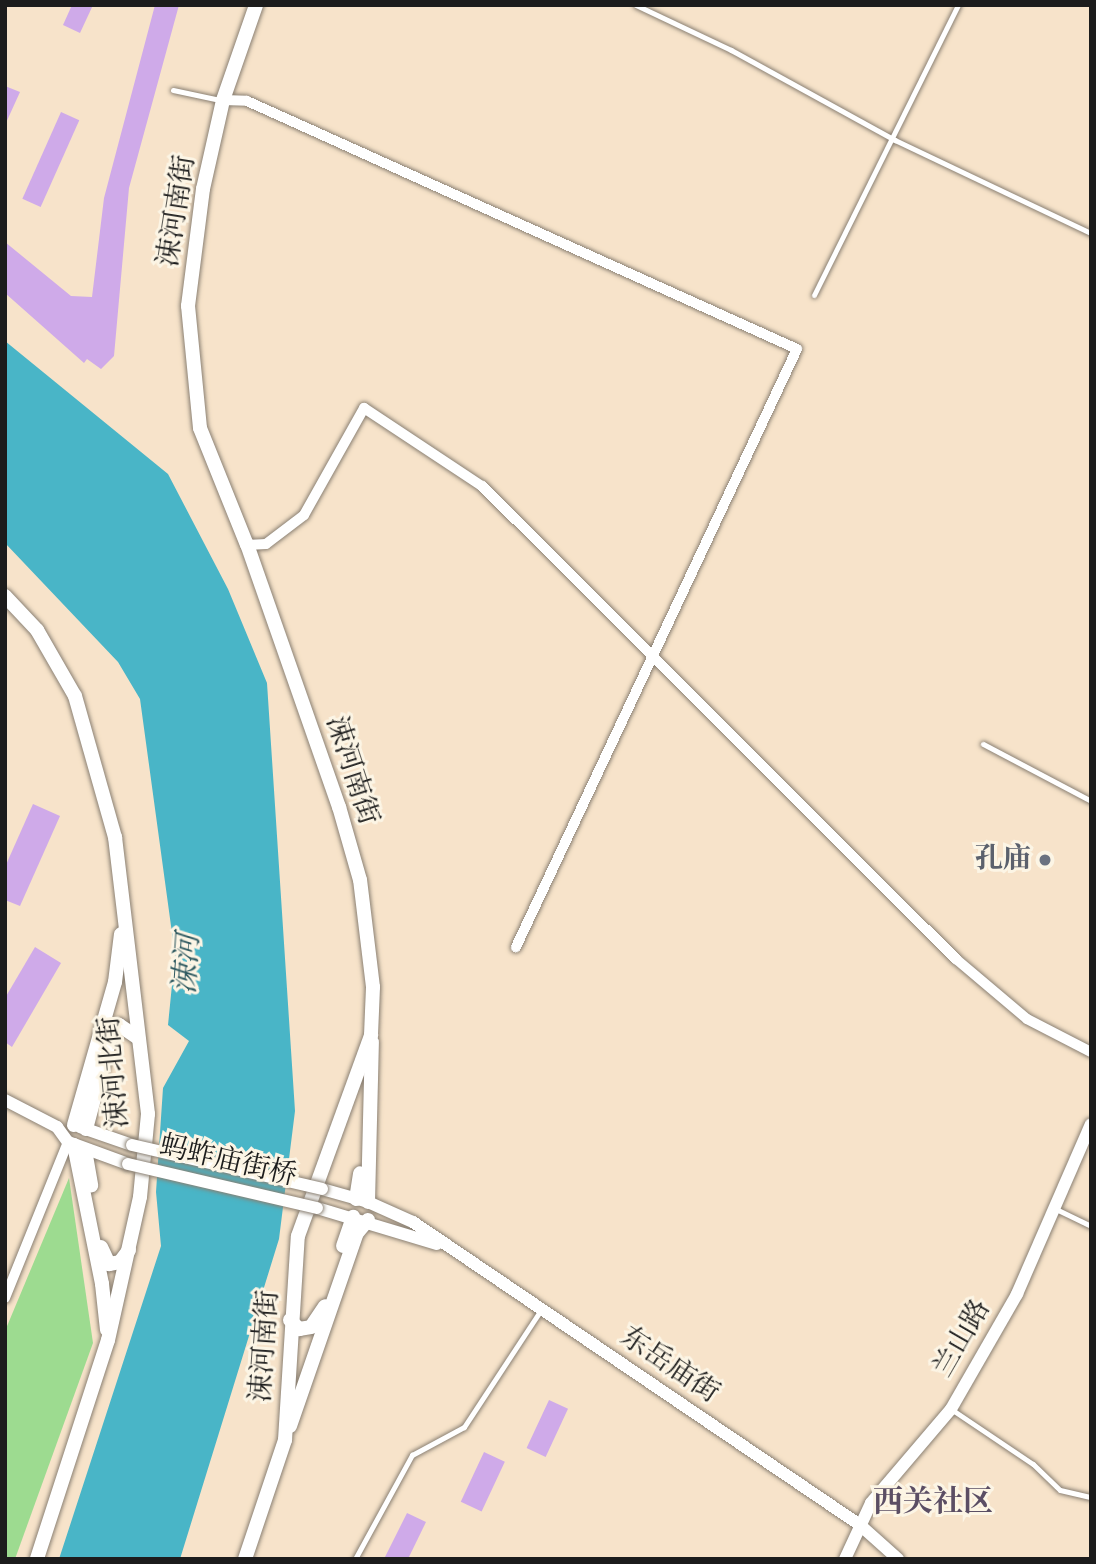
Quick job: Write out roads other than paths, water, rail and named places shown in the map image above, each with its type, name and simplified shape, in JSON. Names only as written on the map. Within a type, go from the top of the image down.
[{"type":"main road","name":"涑河南街","points":[[244,1559],[285,1440],[290,1320],[298,1236],[371,1035],[373,987],[353,856],[247,545],[200,428],[188,306],[203,189],[223,100],[256,5]]},
{"type":"main road","name":"涑河北街","points":[[5,596],[37,630],[75,696],[115,837],[148,1114],[130,1249],[108,1340],[37,1559]]},
{"type":"main road","points":[[80,1127],[115,982],[124,912]]},
{"type":"main road","points":[[362,1200],[373,987]]},
{"type":"main road","points":[[80,1127],[111,1035],[119,1025],[138,1038]]},
{"type":"main road","points":[[342,1110],[355,1106],[364,1111],[362,1200]]},
{"type":"main road","points":[[76,1146],[102,1255],[109,1264],[120,1262],[130,1249]]},
{"type":"main road","points":[[76,1146],[102,1284],[108,1340]]},
{"type":"main road","points":[[290,1320],[299,1329],[311,1327],[323,1313],[353,1217]]},
{"type":"main road","points":[[285,1440],[358,1233],[368,1220]]},
{"type":"street","points":[[223,100],[247,101],[797,349],[516,947]]},
{"type":"street","points":[[247,545],[266,544],[304,515],[364,408],[482,485],[651,659],[956,960],[1027,1019],[1091,1052]]},
{"type":"street","points":[[5,1100],[57,1127],[76,1146],[5,1298]]},
{"type":"street","name":"兰山路","points":[[845,1559],[871,1503],[951,1409],[1017,1294],[1091,1124]]},
{"type":"street","points":[[57,1127],[80,1127]]},
{"type":"street","name":"东岳庙街","points":[[80,1127],[132,1145],[362,1200],[413,1222],[860,1525],[898,1559]]},
{"type":"street","name":"蚂蚱庙街桥","points":[[76,1146],[128,1164],[317,1208]]},
{"type":"street","name":"东岳庙街","points":[[317,1208],[368,1220],[450,1248]]},
{"type":"lane","points":[[636,5],[731,50],[895,140],[1091,233]]},
{"type":"lane","points":[[814,295],[895,140],[958,5]]},
{"type":"lane","points":[[173,90],[223,100]]},
{"type":"lane","points":[[983,744],[1091,801]]},
{"type":"lane","points":[[1054,1208],[1091,1226]]},
{"type":"lane","points":[[355,1559],[412,1455],[464,1427],[542,1310]]},
{"type":"lane","points":[[951,1409],[1033,1464],[1060,1490],[1091,1497]]},
{"type":"water","name":"涑河","points":[[5,341],[168,474],[228,589],[267,683],[295,1111],[279,1239],[180,1559],[59,1559],[161,1246],[156,1192],[163,1088],[189,1041],[168,1025],[175,955],[140,699],[118,662],[5,543]]},
{"type":"place","name":"孔庙","points":[[1045,860]]},
{"type":"district","name":"西关社区","points":[[933,1503]]}]
